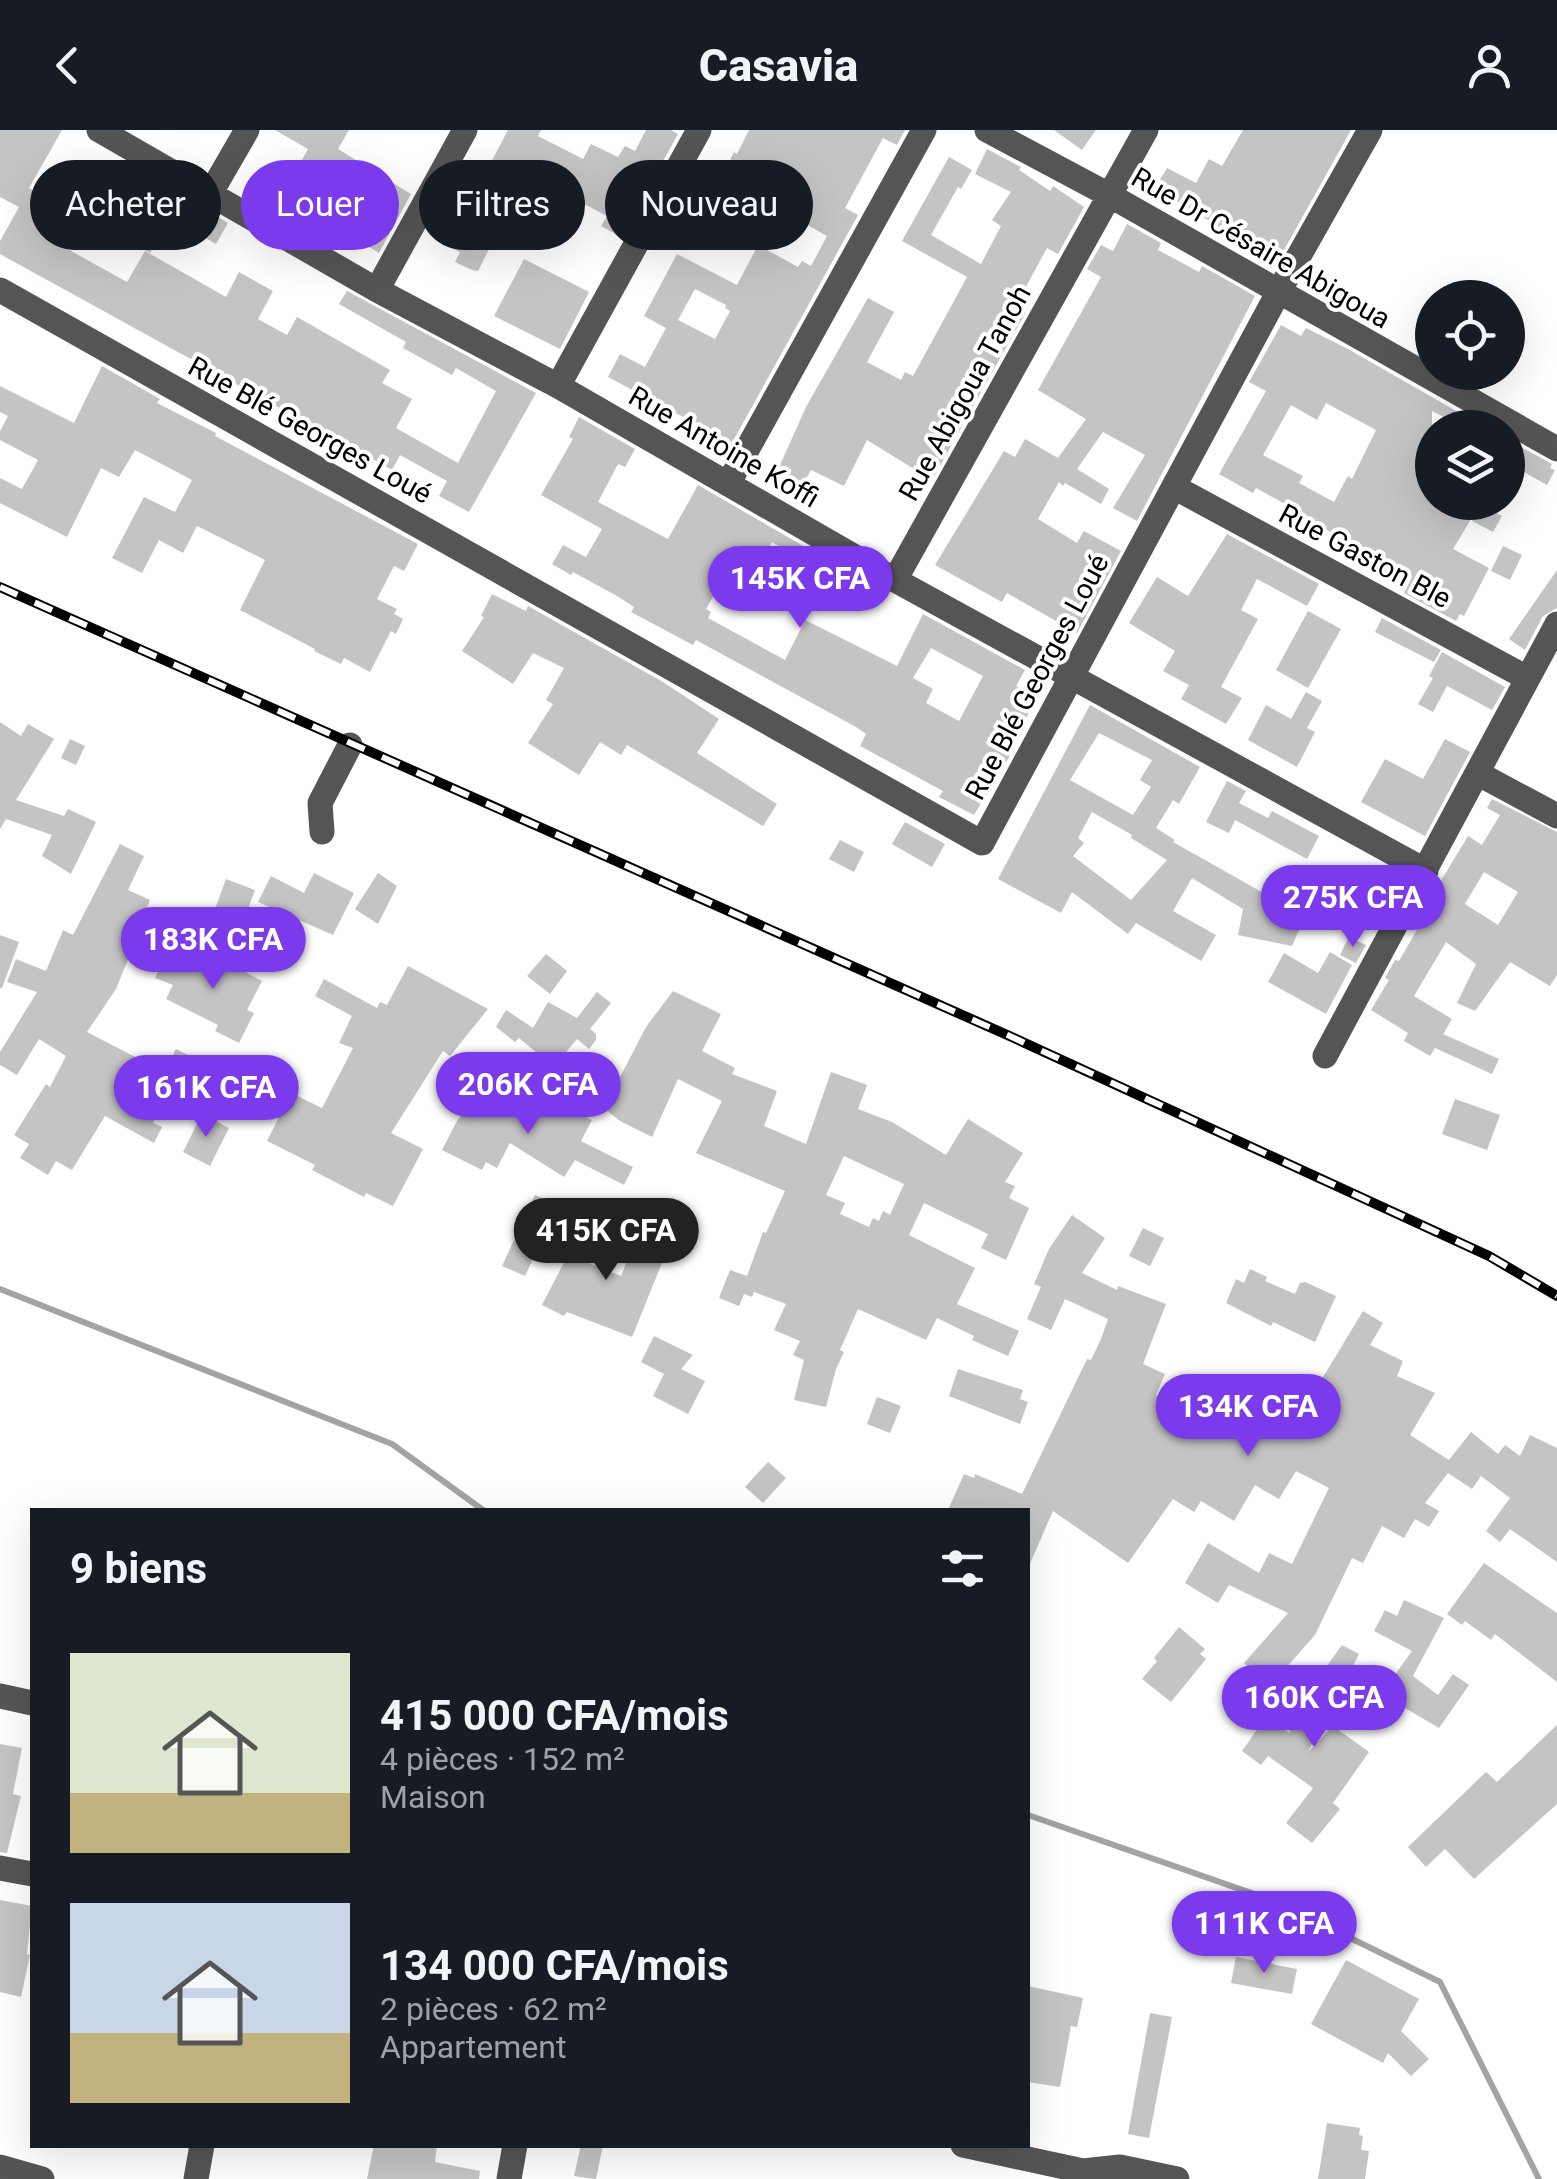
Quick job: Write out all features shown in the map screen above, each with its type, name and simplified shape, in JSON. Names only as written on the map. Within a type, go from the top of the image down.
[{"type":"street","name":"Rue Antoine Koffi","points":[[99,130],[151,160]]},
{"type":"street","points":[[221,175],[247,130]]},
{"type":"street","points":[[377,290],[465,130]]},
{"type":"street","points":[[558,386],[699,130]]},
{"type":"street","points":[[728,484],[924,130]]},
{"type":"street","name":"Rue Dr Césaire Abigoua","points":[[987,130],[1557,449]]},
{"type":"street","name":"Rue Abigoua Tanoh","points":[[895,580],[1146,130]]},
{"type":"street","name":"Rue Blé Georges Loué","points":[[0,290],[982,843],[1370,130]]},
{"type":"street","name":"Rue Antoine Koffi","points":[[221,200],[377,290],[558,386],[895,580],[1426,871]]},
{"type":"street","name":"Rue Gaston Ble","points":[[1174,487],[1527,678]]},
{"type":"street","points":[[1326,1056],[1556,626]]},
{"type":"street","points":[[322,832],[320,803],[350,745]]},
{"type":"street","points":[[1477,773],[1557,816]]},
{"type":"street","points":[[0,1696],[30,1703]]},
{"type":"street","points":[[0,1868],[30,1874]]},
{"type":"street","points":[[196,2179],[201,2148]]},
{"type":"street","points":[[509,2179],[514,2148]]},
{"type":"street","points":[[975,2148],[1082,2175],[1120,2168],[1177,2179]]},
{"type":"street","points":[[0,2167],[42,2179]]},
{"type":"building","points":[[0,130],[62,130],[45,160],[30,160],[30,250],[69,250],[127,282],[145,251],[226,297],[239,272],[273,291],[258,319],[287,335],[297,317],[390,370],[382,383],[412,399],[396,428],[458,463],[496,391],[456,368],[452,375],[403,348],[406,342],[339,304],[347,291],[536,393],[469,512],[439,496],[447,481],[400,455],[392,470],[0,254],[0,241],[19,207],[0,197]]},
{"type":"building","points":[[275,130],[349,130],[338,149],[356,160],[302,160],[308,149]]},
{"type":"building","points":[[508,130],[541,130],[538,136],[583,159],[591,144],[618,157],[625,146],[635,151],[646,130],[671,130],[678,134],[664,160],[605,160],[605,215],[585,204],[585,160],[492,160]]},
{"type":"building","points":[[749,130],[905,130],[897,145],[883,138],[845,208],[858,215],[732,443],[608,377],[620,354],[645,367],[666,328],[644,316],[677,254],[737,285],[755,250],[767,250],[798,267],[802,261],[811,266],[827,236],[813,228],[813,160],[730,160],[734,152],[737,154]],"holes":[[[695,289],[726,305],[730,311],[715,339],[678,320]]]},
{"type":"building","points":[[1054,130],[1096,130],[1082,150]]},
{"type":"building","points":[[1243,130],[1351,130],[1279,259],[1271,254],[1269,257],[1155,188],[1167,168],[1196,183],[1209,159],[1222,166]]},
{"type":"building","points":[[987,149],[1021,167],[1019,170],[1050,191],[1053,186],[1084,207],[1058,254],[1047,248],[1015,307],[1026,312],[932,480],[867,440],[844,486],[811,470],[801,488],[776,474],[806,407],[868,298],[894,312],[867,362],[901,380],[905,372],[913,376],[967,277],[902,241],[949,157],[972,170],[931,235],[981,264],[1001,226],[992,220],[1011,192],[975,174]]},
{"type":"building","points":[[399,187],[411,194],[399,216]]},
{"type":"building","points":[[1127,224],[1161,243],[1158,250],[1199,272],[1202,266],[1255,296],[1137,521],[1113,508],[1145,455],[1103,432],[1077,469],[1109,489],[1101,504],[1059,482],[1038,519],[1077,543],[1084,531],[1121,551],[1077,633],[1007,593],[1002,602],[935,565],[1004,451],[1015,457],[1025,439],[1058,458],[1086,419],[1038,390],[1101,277],[1087,269],[1101,245],[1113,251]]},
{"type":"building","points":[[456,250],[489,250],[478,271],[455,262],[460,252]]},
{"type":"building","points":[[524,259],[589,292],[560,349],[494,316]]},
{"type":"building","points":[[1281,325],[1301,336],[1306,328],[1455,410],[1415,410],[1415,520],[1471,520],[1453,549],[1489,568],[1464,616],[1460,614],[1456,621],[1404,593],[1412,577],[1256,488],[1253,493],[1219,474],[1266,391],[1249,382]],"holes":[[[1326,403],[1376,430],[1352,479],[1348,476],[1334,502],[1299,483],[1303,476],[1263,455],[1291,405],[1317,420]]]},
{"type":"building","points":[[102,366],[160,399],[157,403],[216,433],[215,436],[418,544],[404,571],[394,566],[377,599],[397,609],[394,614],[403,619],[396,634],[391,631],[370,672],[344,658],[341,664],[240,610],[265,560],[197,526],[183,553],[159,540],[142,573],[112,558],[144,497],[175,512],[192,480],[135,450],[119,477],[101,468],[67,537],[0,503],[0,478],[22,489],[38,460],[0,440],[8,416],[0,412],[0,386],[74,423]]},
{"type":"building","points":[[579,417],[635,449],[625,467],[618,464],[598,502],[668,539],[698,485],[843,569],[836,581],[772,542],[758,567],[736,555],[706,609],[711,612],[708,618],[785,660],[805,620],[897,666],[923,614],[1025,670],[1016,686],[1037,698],[1007,752],[1011,754],[974,815],[939,797],[943,791],[860,746],[866,734],[856,727],[696,640],[693,645],[631,612],[634,607],[617,596],[552,564],[563,545],[586,557],[602,529],[541,495],[573,439],[569,437]],"holes":[[[931,648],[983,676],[959,721],[926,703],[933,689],[913,678]]]},
{"type":"building","points":[[1525,449],[1552,464],[1550,468],[1555,470],[1547,485],[1525,473]]},
{"type":"building","points":[[1473,520],[1500,520],[1493,532]]},
{"type":"building","points":[[1227,534],[1319,584],[1307,606],[1257,579],[1241,610],[1258,619],[1221,687],[1242,698],[1226,724],[1181,699],[1189,685],[1163,671],[1175,651],[1129,623],[1157,577],[1188,596]]},
{"type":"building","points":[[1503,546],[1522,555],[1510,580],[1491,571]]},
{"type":"building","points":[[1557,570],[1557,608],[1543,616],[1525,650],[1509,639]]},
{"type":"building","points":[[492,594],[526,611],[528,606],[663,682],[719,719],[697,753],[777,804],[763,826],[627,745],[621,755],[600,742],[579,775],[528,743],[553,704],[546,700],[564,668],[533,653],[513,684],[462,651],[484,617],[481,616]]},
{"type":"building","points":[[1308,611],[1341,629],[1308,688],[1276,670]]},
{"type":"building","points":[[1382,618],[1441,650],[1434,662],[1375,632]]},
{"type":"building","points":[[1442,652],[1505,687],[1492,710],[1447,686],[1433,712],[1418,704]]},
{"type":"building","points":[[1306,692],[1322,701],[1307,728],[1315,732],[1297,767],[1248,740],[1266,705],[1291,719]]},
{"type":"building","points":[[1090,705],[1200,767],[1179,804],[1173,800],[1156,828],[1173,842],[1267,895],[1265,898],[1305,916],[1292,946],[1238,935],[1243,909],[1192,878],[1173,911],[1216,935],[1201,961],[1136,923],[1128,934],[1072,892],[1061,913],[998,879]],"holes":[[[1099,733],[1152,760],[1140,780],[1151,787],[1133,815],[1070,780]],[[1092,812],[1167,860],[1131,900],[1073,856],[1084,843],[1078,838]]]},
{"type":"building","points":[[0,722],[21,736],[28,724],[54,739],[16,800],[64,816],[68,809],[96,822],[71,874],[42,856],[52,835],[6,819],[0,829]]},
{"type":"building","points":[[70,739],[85,746],[76,765],[61,758]]},
{"type":"building","points":[[1445,739],[1470,752],[1425,836],[1361,802],[1385,759],[1423,779]]},
{"type":"building","points":[[1227,781],[1246,791],[1239,803],[1268,818],[1272,811],[1319,836],[1307,859],[1235,820],[1229,833],[1206,822]]},
{"type":"building","points":[[1492,799],[1557,832],[1557,975],[1550,986],[1510,962],[1475,1011],[1457,1003],[1476,964],[1446,942],[1414,996],[1452,1019],[1443,1034],[1499,1059],[1492,1074],[1435,1048],[1430,1056],[1404,1041],[1408,1033],[1371,1010],[1389,980],[1385,978],[1395,960],[1399,961],[1468,836],[1482,845],[1500,815],[1487,808]],"holes":[[[1484,872],[1518,892],[1498,925],[1465,904]]]},
{"type":"building","points":[[905,822],[945,844],[932,867],[892,844]]},
{"type":"building","points":[[840,840],[864,852],[854,872],[829,859]]},
{"type":"building","points":[[120,844],[144,856],[128,890],[150,900],[138,929],[152,934],[143,957],[131,952],[116,989],[87,1032],[164,1072],[176,1049],[229,1076],[211,1112],[169,1091],[153,1123],[162,1127],[154,1143],[105,1116],[72,1170],[56,1161],[48,1175],[20,1158],[29,1144],[14,1135],[46,1084],[50,1087],[66,1056],[39,1039],[17,1075],[0,1065],[0,1052],[37,992],[7,982],[16,959],[46,971],[63,930],[73,935]]},
{"type":"building","points":[[314,873],[354,893],[333,935],[258,902],[271,876],[304,893]]},
{"type":"building","points":[[378,873],[397,886],[378,924],[355,909]]},
{"type":"building","points":[[226,879],[255,890],[237,939],[208,928]]},
{"type":"building","points":[[1352,879],[1382,897],[1361,932],[1331,914]]},
{"type":"building","points":[[0,935],[19,942],[2,988],[0,988]]},
{"type":"building","points":[[1349,937],[1366,945],[1356,963],[1340,955]]},
{"type":"building","points":[[195,946],[262,981],[247,1010],[254,1013],[239,1043],[215,1031],[218,1025],[166,999],[173,985],[155,978],[162,962],[186,972]]},
{"type":"building","points":[[1330,952],[1352,965],[1326,1014],[1268,982],[1284,953],[1318,973]]},
{"type":"building","points":[[546,954],[567,971],[550,994],[527,976]]},
{"type":"building","points":[[408,966],[488,1009],[450,1056],[443,1051],[391,1133],[423,1149],[393,1206],[366,1193],[364,1197],[312,1170],[315,1165],[267,1141],[291,1093],[322,1108],[353,1048],[339,1043],[352,1016],[315,996],[324,979],[377,1008],[380,1002],[387,1005]]},
{"type":"building","points":[[673,991],[721,1014],[702,1051],[735,1068],[732,1074],[777,1091],[764,1126],[806,1144],[831,1072],[867,1085],[858,1109],[892,1122],[946,1155],[968,1119],[1023,1153],[1005,1182],[1015,1186],[1009,1198],[1029,1208],[1006,1260],[981,1248],[988,1234],[924,1203],[909,1235],[975,1268],[957,1304],[1019,1331],[1008,1356],[937,1318],[926,1340],[858,1309],[840,1350],[844,1352],[826,1407],[794,1400],[804,1360],[793,1355],[800,1341],[774,1330],[786,1304],[754,1292],[752,1297],[744,1294],[739,1306],[719,1298],[730,1270],[747,1276],[763,1232],[766,1233],[785,1191],[696,1153],[722,1101],[678,1079],[652,1137],[604,1108],[646,1027]],"holes":[[[844,1156],[904,1184],[890,1215],[883,1211],[879,1221],[873,1218],[869,1227],[840,1214],[845,1203],[826,1195]]]},
{"type":"building","points":[[597,992],[611,1003],[590,1029],[596,1040],[589,1049],[577,1039],[557,1063],[546,1053],[543,1058],[519,1038],[515,1042],[496,1027],[506,1010],[533,1028],[548,1002],[577,1018]]},
{"type":"building","points":[[485,1085],[530,1120],[545,1096],[592,1120],[581,1141],[633,1167],[624,1185],[575,1160],[564,1177],[510,1143],[497,1168],[486,1162],[482,1170],[442,1150],[457,1121]]},
{"type":"building","points":[[1455,1099],[1500,1115],[1487,1150],[1442,1134]]},
{"type":"building","points":[[202,1114],[229,1128],[210,1166],[183,1152]]},
{"type":"building","points":[[535,1195],[549,1201],[547,1211],[554,1214],[525,1276],[502,1266]]},
{"type":"building","points":[[1072,1215],[1105,1238],[1082,1273],[1117,1290],[1118,1286],[1166,1304],[1143,1364],[1165,1374],[1156,1395],[1218,1431],[1239,1398],[1284,1426],[1303,1393],[1311,1397],[1363,1311],[1383,1323],[1370,1345],[1403,1361],[1397,1376],[1435,1393],[1410,1435],[1449,1460],[1471,1432],[1498,1454],[1505,1445],[1520,1456],[1530,1435],[1557,1448],[1557,1562],[1510,1529],[1500,1542],[1486,1531],[1510,1498],[1481,1476],[1472,1489],[1448,1473],[1425,1503],[1439,1511],[1429,1527],[1415,1519],[1404,1538],[1382,1526],[1363,1563],[1352,1558],[1315,1635],[1270,1686],[1244,1663],[1288,1613],[1229,1585],[1218,1603],[1185,1583],[1208,1543],[1259,1573],[1269,1553],[1292,1564],[1329,1488],[1296,1471],[1279,1499],[1255,1485],[1234,1521],[1201,1501],[1194,1512],[1173,1499],[1128,1563],[1053,1511],[1030,1563],[1030,1508],[949,1508],[964,1474],[974,1478],[975,1474],[1022,1494],[1087,1359],[1091,1360],[1101,1339],[1108,1319],[1065,1299],[1051,1330],[1027,1319],[1041,1287],[1034,1284],[1049,1249]]},
{"type":"building","points":[[587,1218],[606,1227],[588,1263],[621,1276],[637,1236],[668,1248],[632,1337],[542,1305]]},
{"type":"building","points":[[1143,1228],[1164,1238],[1150,1266],[1129,1256]]},
{"type":"building","points":[[1250,1269],[1267,1277],[1265,1281],[1295,1294],[1300,1283],[1305,1282],[1336,1296],[1315,1342],[1273,1322],[1271,1326],[1226,1303],[1236,1279],[1244,1283]]},
{"type":"building","points":[[654,1336],[693,1355],[681,1369],[705,1381],[688,1414],[653,1396],[664,1374],[641,1362]]},
{"type":"building","points":[[958,1369],[1023,1390],[1020,1399],[1028,1402],[1020,1424],[949,1396]]},
{"type":"building","points":[[877,1397],[901,1406],[890,1433],[867,1424]]},
{"type":"building","points":[[768,1462],[786,1478],[763,1503],[745,1487]]},
{"type":"building","points":[[1484,1563],[1557,1613],[1557,1682],[1495,1634],[1491,1640],[1465,1621],[1462,1625],[1447,1614]]},
{"type":"building","points":[[1404,1600],[1444,1618],[1413,1676],[1438,1695],[1453,1674],[1469,1685],[1439,1728],[1381,1694],[1412,1651],[1374,1631],[1385,1610],[1397,1616]]},
{"type":"building","points":[[1179,1627],[1205,1649],[1200,1654],[1206,1659],[1171,1702],[1142,1679]]},
{"type":"building","points":[[1342,1645],[1359,1654],[1322,1714],[1326,1717],[1308,1752],[1333,1726],[1369,1752],[1333,1803],[1340,1809],[1312,1843],[1286,1823],[1313,1788],[1268,1756],[1261,1765],[1242,1751],[1266,1717],[1289,1733],[1310,1703],[1304,1698]]},
{"type":"building","points":[[1557,1725],[1557,1804],[1474,1879],[1445,1849],[1426,1867],[1408,1847],[1486,1772],[1497,1782]]},
{"type":"building","points":[[0,1744],[22,1748],[13,1794],[21,1796],[7,1853],[0,1852]]},
{"type":"building","points":[[0,1900],[30,1906],[30,1955],[21,1997],[0,1992]]},
{"type":"building","points":[[1236,1957],[1297,1969],[1292,1994],[1231,1983]]},
{"type":"building","points":[[1346,1960],[1419,1999],[1401,2031],[1429,2059],[1411,2076],[1388,2053],[1383,2063],[1311,2024]]},
{"type":"building","points":[[1030,1986],[1083,1998],[1077,2027],[1071,2026],[1060,2087],[1030,2082]]},
{"type":"building","points":[[1150,2013],[1172,2017],[1149,2138],[1128,2134]]},
{"type":"building","points":[[1327,2123],[1360,2128],[1361,2150],[1369,2151],[1365,2179],[1318,2179]]},
{"type":"building","points":[[373,2148],[437,2148],[435,2162],[480,2171],[479,2179],[367,2179]]},
{"type":"building","points":[[580,2148],[602,2148],[596,2179],[574,2176]]},
{"type":"waterway","points":[[0,1289],[392,1444],[480,1508]]},
{"type":"waterway","points":[[1030,1816],[1277,1902],[1440,1982],[1539,2179]]},
{"type":"railway","points":[[0,587],[1014,1038],[1489,1256],[1557,1296]]}]
